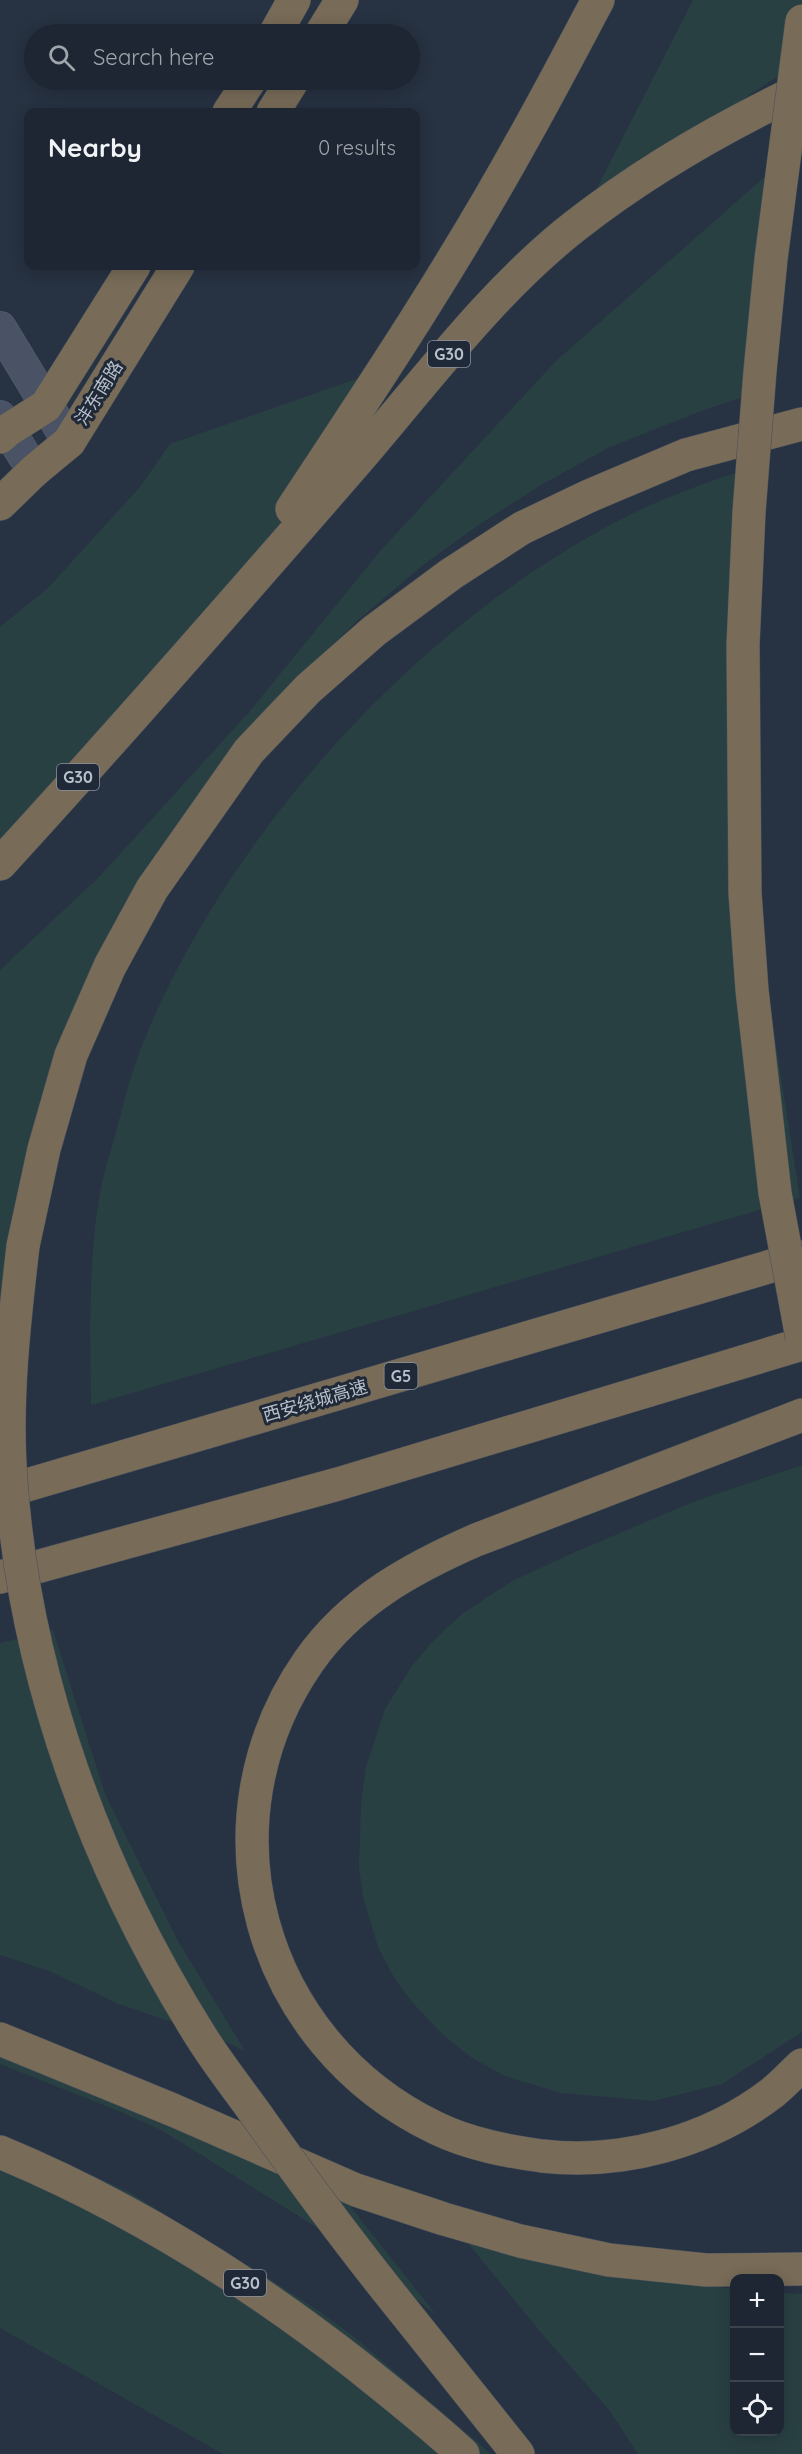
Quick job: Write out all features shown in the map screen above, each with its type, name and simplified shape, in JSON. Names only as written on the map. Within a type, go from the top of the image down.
[{"type":"highway","points":[[281,24],[294,0]]},
{"type":"highway","points":[[327,24],[342,0]]},
{"type":"highway","points":[[157,691],[292,509],[376,382],[454,258],[516,152],[598,0]]},
{"type":"highway","points":[[802,21],[771,259],[760,371],[749,512],[743,645],[745,893],[752,990],[775,1193],[802,1338]]},
{"type":"highway","name":"G30","points":[[0,864],[157,691],[464,336],[523,273],[573,227],[627,186],[742,117],[802,89]]},
{"type":"highway","points":[[232,108],[243,90]]},
{"type":"highway","points":[[276,108],[287,90]]},
{"type":"highway","name":"沣东南路","points":[[3,428],[46,406],[131,270]]},
{"type":"highway","name":"沣东南路","points":[[0,504],[34,471],[69,442],[176,270]]},
{"type":"highway","points":[[518,2454],[337,2227],[200,2036],[147,1940],[100,1844],[60,1735],[32,1635],[17,1544],[11,1478],[9,1404],[14,1323],[24,1246],[44,1149],[71,1055],[110,966],[152,889],[249,751],[308,689],[374,632],[451,574],[522,528],[589,496],[686,455],[802,424]]},
{"type":"highway","name":"西安绕城高速","points":[[0,1493],[802,1257]]},
{"type":"highway","points":[[0,1577],[338,1484],[802,1344]]},
{"type":"highway","points":[[802,1415],[476,1540],[430,1560],[398,1578],[364,1602],[335,1629],[310,1659],[286,1697],[267,1740],[256,1785],[251,1833],[253,1882],[265,1934],[282,1977],[307,2020],[333,2051],[367,2085],[402,2110],[437,2129],[480,2144],[516,2152],[566,2158],[605,2157],[653,2149],[694,2136],[734,2117],[772,2092],[802,2065]]},
{"type":"highway","points":[[0,2039],[173,2110],[356,2190],[520,2241],[609,2260],[706,2270],[802,2269]]},
{"type":"highway","name":"G30","points":[[0,2152],[94,2194],[199,2254],[278,2305],[429,2422],[463,2454]]},
{"type":"main road","points":[[0,328],[69,442]]},
{"type":"main road","points":[[3,428],[34,471]]},
{"type":"green space","points":[[693,0],[802,0],[802,60],[590,202]]},
{"type":"green space","points":[[795,150],[767,389],[701,411],[608,448],[541,485],[480,524],[423,565],[356,622],[278,700],[85,1000],[0,1428],[0,970],[100,876],[250,711],[381,550],[556,361]]},
{"type":"green space","points":[[452,281],[429,331],[307,500],[0,847],[0,627],[48,588],[139,488],[170,444],[362,377]]},
{"type":"green space","points":[[761,464],[750,752],[765,976],[800,1198],[91,1405],[90,1325],[93,1246],[106,1166],[130,1082],[150,1026],[188,948],[235,872],[290,798],[351,728],[417,662],[488,604],[562,553],[638,511],[683,491]]},
{"type":"green space","points":[[802,1465],[802,2032],[722,2084],[653,2101],[561,2093],[505,2076],[472,2058],[442,2034],[411,2001],[392,1974],[378,1947],[363,1897],[359,1867],[361,1804],[366,1767],[385,1709],[412,1666],[434,1640],[462,1614],[512,1581],[693,1502]]},
{"type":"green space","points":[[53,1630],[105,1794],[178,1941],[245,2051],[215,2037],[119,2004],[49,1971],[0,1955],[0,1643]]},
{"type":"green space","points":[[0,2028],[316,2163],[437,2316],[361,2255],[163,2131],[0,2064]]},
{"type":"green space","points":[[0,2139],[129,2192],[268,2278],[322,2313],[358,2340],[491,2454],[223,2454],[0,2328]]},
{"type":"green space","points":[[449,2220],[671,2280],[730,2288],[730,2436],[784,2436],[784,2293],[802,2294],[802,2454],[638,2454],[609,2410],[543,2335]]}]
